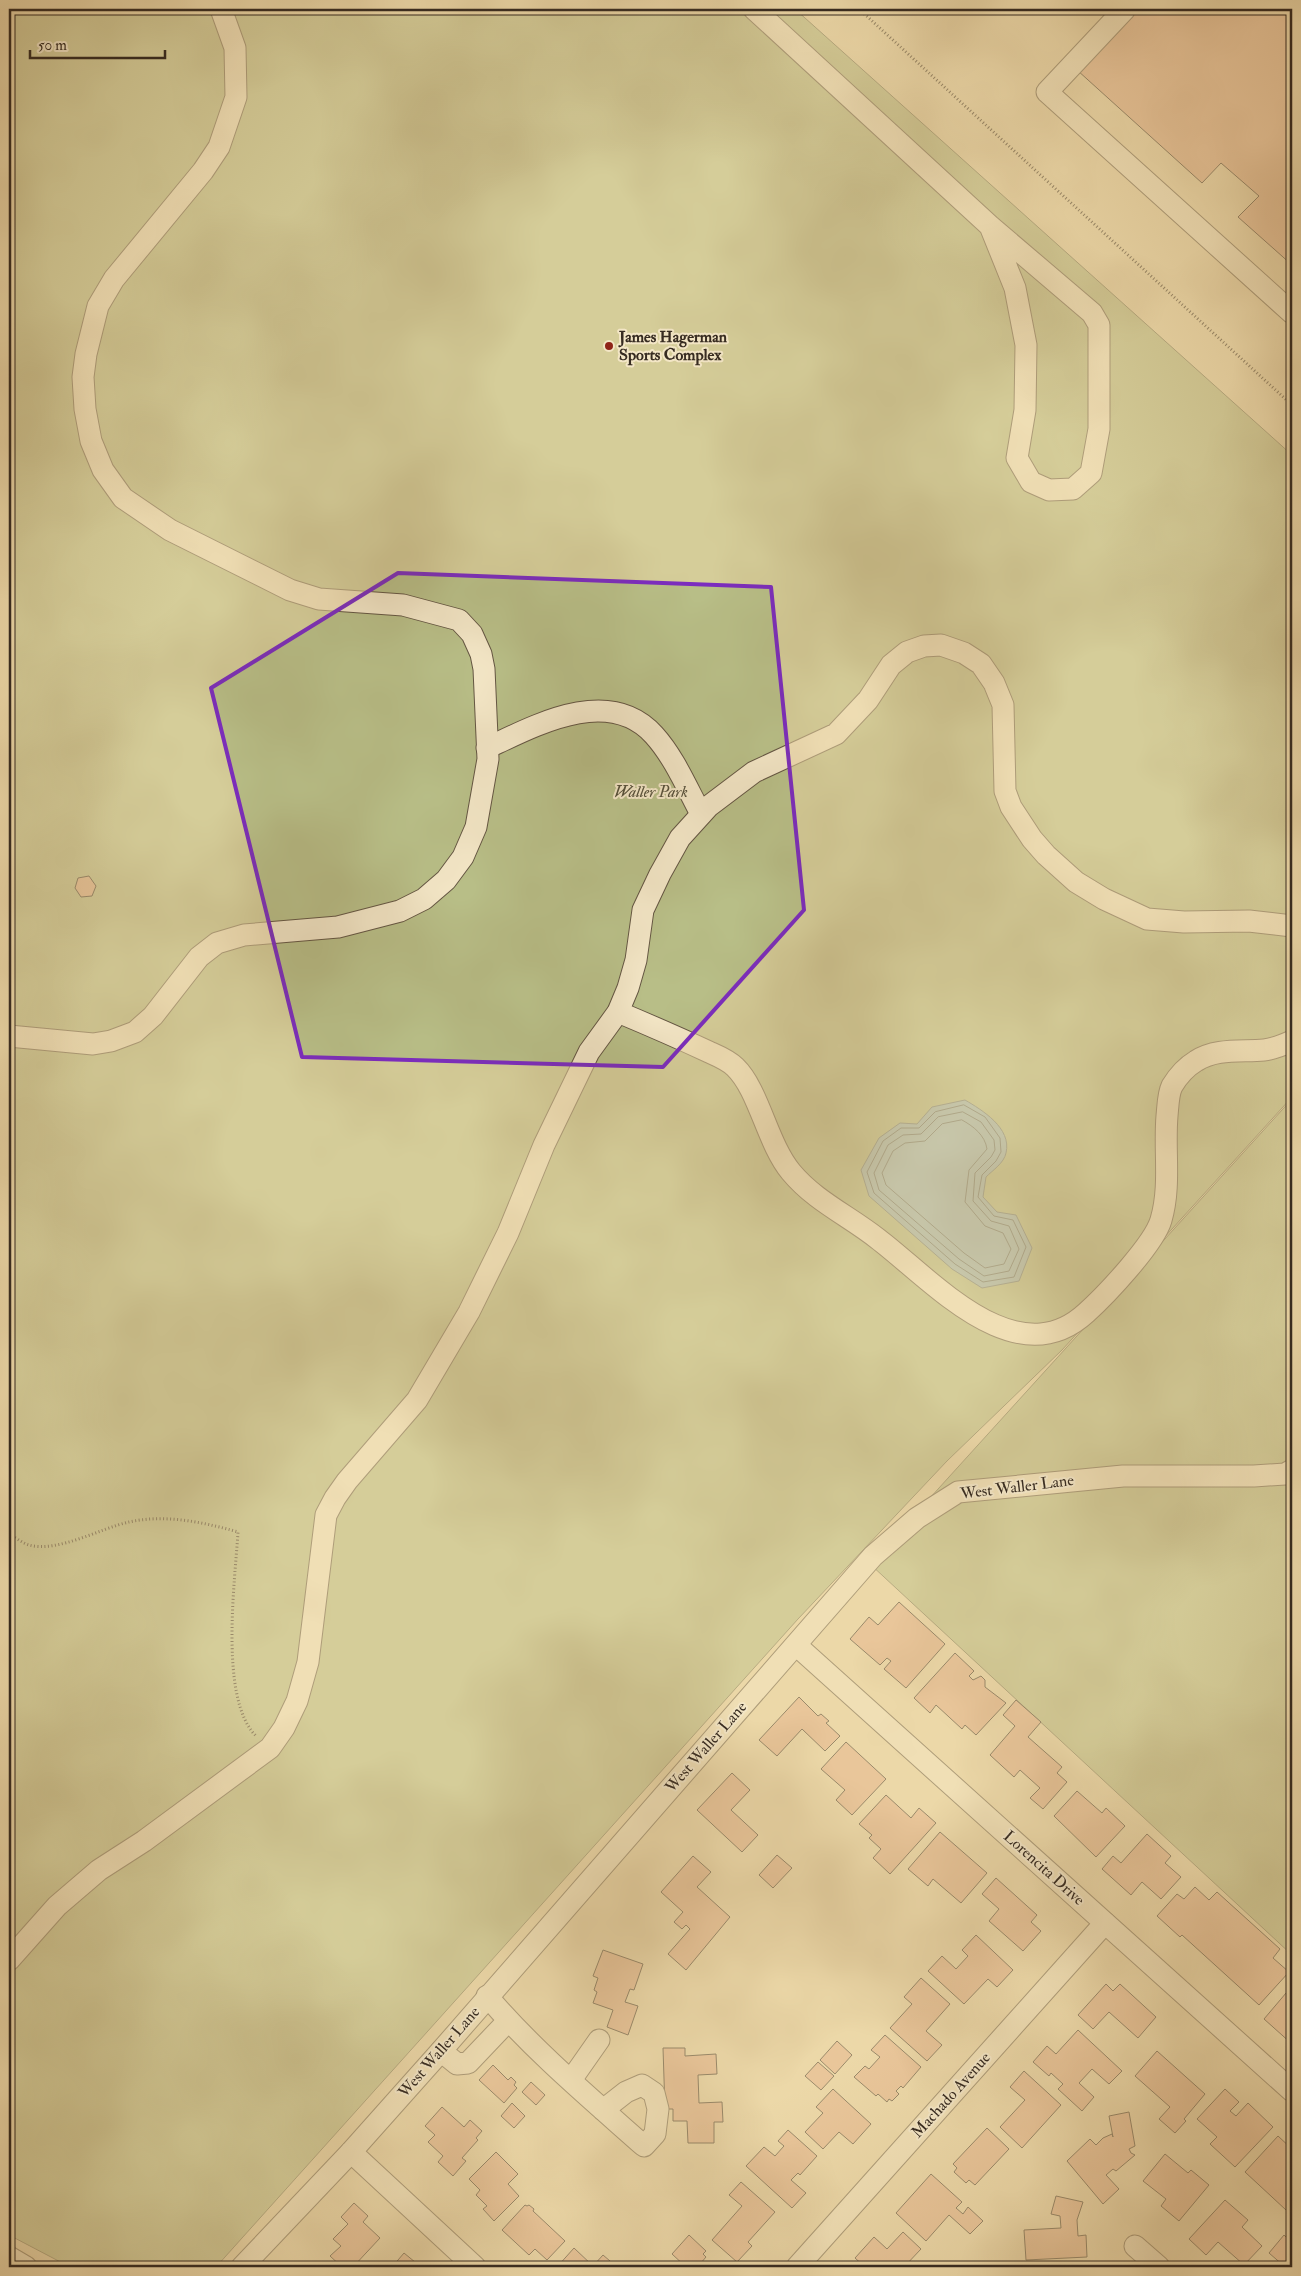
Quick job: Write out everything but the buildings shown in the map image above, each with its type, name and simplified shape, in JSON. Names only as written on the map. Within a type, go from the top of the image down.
[{"type":"street","points":[[9,1036],[93,1044],[112,1041],[135,1032],[153,1016],[199,957],[217,943],[244,935],[338,927],[400,911],[424,899],[446,880],[463,857],[476,827],[488,759],[484,669],[481,654],[472,634],[459,620],[403,605],[318,599],[290,590],[170,530],[123,498],[103,470],[91,441],[84,410],[83,377],[86,354],[98,306],[114,280],[203,171],[219,147],[236,97],[235,48],[221,9]]},
{"type":"street","points":[[754,9],[990,226],[1092,313],[1099,325],[1099,429],[1091,474],[1073,489],[1049,490],[1031,482],[1017,458],[1025,410],[1026,345],[1015,288],[990,226]]},
{"type":"street","points":[[1125,9],[1047,92],[1292,313]]},
{"type":"street","points":[[9,1960],[57,1906],[99,1870],[144,1842],[270,1748],[284,1728],[297,1700],[308,1662],[326,1515],[335,1498],[347,1482],[417,1400],[469,1312],[508,1233],[544,1145],[589,1052],[618,1012],[628,988],[636,960],[643,910],[680,838],[701,814],[754,772],[836,734],[868,700],[891,666],[907,652],[924,646],[941,645],[964,653],[981,664],[994,683],[1003,705],[1004,783],[1011,807],[1037,845],[1076,882],[1104,899],[1148,919],[1184,922],[1248,921],[1292,926]]},
{"type":"street","points":[[487,748],[559,718],[594,710],[615,712],[635,719],[654,735],[701,814]]},
{"type":"street","points":[[618,1012],[688,1041],[735,1066],[754,1098],[776,1149],[790,1171],[807,1188],[891,1248],[939,1291],[961,1306],[1006,1328],[1029,1335],[1047,1334],[1064,1329],[1086,1314],[1135,1262],[1160,1223],[1165,1200],[1168,1105],[1171,1088],[1185,1069],[1198,1059],[1216,1052],[1264,1050],[1292,1041]]},
{"type":"street","name":"West Waller Lane","points":[[242,2267],[351,2152],[441,2051],[873,1556],[917,1518],[958,1492],[1123,1476],[1254,1476],[1285,1474],[1292,1470]]},
{"type":"street","name":"Lorencita Drive","points":[[796,1645],[1292,2091]]},
{"type":"street","name":"Machado Avenue","points":[[797,2267],[1105,1923]]},
{"type":"street","points":[[488,1996],[508,2021],[603,2110]]},
{"type":"street","points":[[441,2051],[457,2064],[468,2063],[508,2021]]},
{"type":"street","points":[[571,2080],[599,2040]]},
{"type":"street","points":[[351,2152],[475,2267]]},
{"type":"street","points":[[1135,2246],[1159,2267]]},
{"type":"street","points":[[9,2257],[26,2267]]},
{"type":"path","points":[[859,9],[1292,405]]},
{"type":"path","points":[[9,1534],[29,1545],[46,1546],[85,1538],[129,1522],[157,1520],[208,1524],[238,1532],[232,1634],[235,1689],[254,1734],[270,1748]]},
{"type":"highlighted area","points":[[398,573],[771,587],[804,910],[663,1067],[302,1057],[211,688]]},
{"type":"green space","name":"Waller Park","points":[[9,9],[795,9],[1292,455],[1292,1097],[1062,1350],[947,1461],[798,1619],[216,2267],[70,2267],[9,2235]]},
{"type":"green space","points":[[1292,1099],[1292,1955],[870,1564]]},
{"type":"water","points":[[965,1100],[994,1121],[1005,1136],[1007,1144],[1005,1157],[986,1177],[983,1197],[997,1212],[1016,1215],[1032,1248],[1019,1281],[982,1288],[952,1269],[869,1196],[861,1170],[879,1138],[900,1123],[917,1124],[932,1107]]},
{"type":"place","name":"James Hagerman Sports Complex","points":[[609,346]]}]
